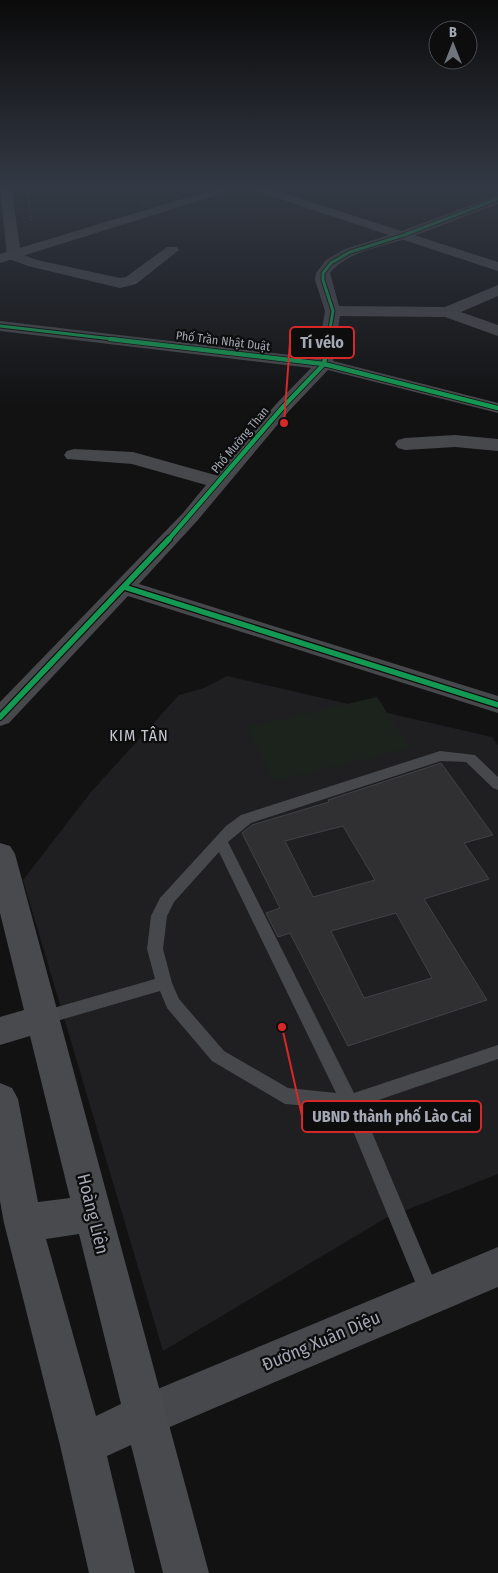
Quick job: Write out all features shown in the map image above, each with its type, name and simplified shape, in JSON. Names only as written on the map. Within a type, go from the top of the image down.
[{"type":"main road","points":[[474,259],[498,268]]},
{"type":"main road","name":"Hoàng Liên","points":[[0,854],[186,1573]]},
{"type":"main road","points":[[0,1032],[43,1018]]},
{"type":"main road","points":[[0,1099],[12,1213],[82,1445],[112,1573]]},
{"type":"main road","points":[[12,1213],[93,1214]]},
{"type":"main road","points":[[82,1445],[144,1416]]},
{"type":"street","points":[[26,259],[33,263],[120,283],[131,281],[160,259]]},
{"type":"street","points":[[324,364],[333,311],[323,280],[323,273],[331,263],[337,259]]},
{"type":"street","points":[[447,312],[498,290]]},
{"type":"street","points":[[333,311],[447,312],[498,331]]},
{"type":"street","name":"Phố Trần Nhật Duật","points":[[0,326],[324,364],[498,408]]},
{"type":"street","name":"Phố Mường Than","points":[[0,717],[124,587],[219,483],[283,407],[324,364]]},
{"type":"street","points":[[405,444],[455,441],[498,445]]},
{"type":"street","points":[[74,455],[133,458],[219,483]]},
{"type":"street","points":[[124,587],[498,705]]},
{"type":"street","name":"Đường Xuân Diệu","points":[[144,1416],[498,1268]]},
{"type":"lane","points":[[498,785],[470,758],[440,756],[246,819],[221,842],[168,898],[159,916],[155,949],[164,983],[173,1003],[218,1056],[285,1096],[350,1102],[498,1052]]},
{"type":"lane","points":[[221,842],[350,1102],[430,1295]]},
{"type":"lane","points":[[43,1018],[115,999],[164,983]]},
{"type":"shaded area","points":[[227,676],[492,737],[498,745],[498,1174],[386,1218],[163,1351],[23,880],[91,792],[179,695],[204,688]]},
{"type":"shaded area","points":[[377,697],[410,748],[274,781],[247,727]]},
{"type":"building","points":[[441,763],[493,835],[464,843],[489,879],[424,899],[487,1000],[348,1046],[290,933],[278,937],[266,913],[280,908],[242,833],[252,825],[329,802],[328,800]],"holes":[[[343,826],[375,880],[313,897],[285,841]],[[396,913],[432,978],[364,998],[331,931]]]},
{"type":"cycle path","points":[[0,717],[190,517],[283,407],[324,364],[333,311],[323,280],[323,273],[331,263],[337,259]]},
{"type":"cycle path","points":[[0,326],[324,364],[498,408]]},
{"type":"cycle path","points":[[124,587],[498,705]]},
{"type":"place","name":"Tí vélo","points":[[284,423]]},
{"type":"place","name":"UBND thành phố Lào Cai","points":[[282,1027]]},
{"type":"district","name":"KIM TÂN","points":[[139,735]]}]
